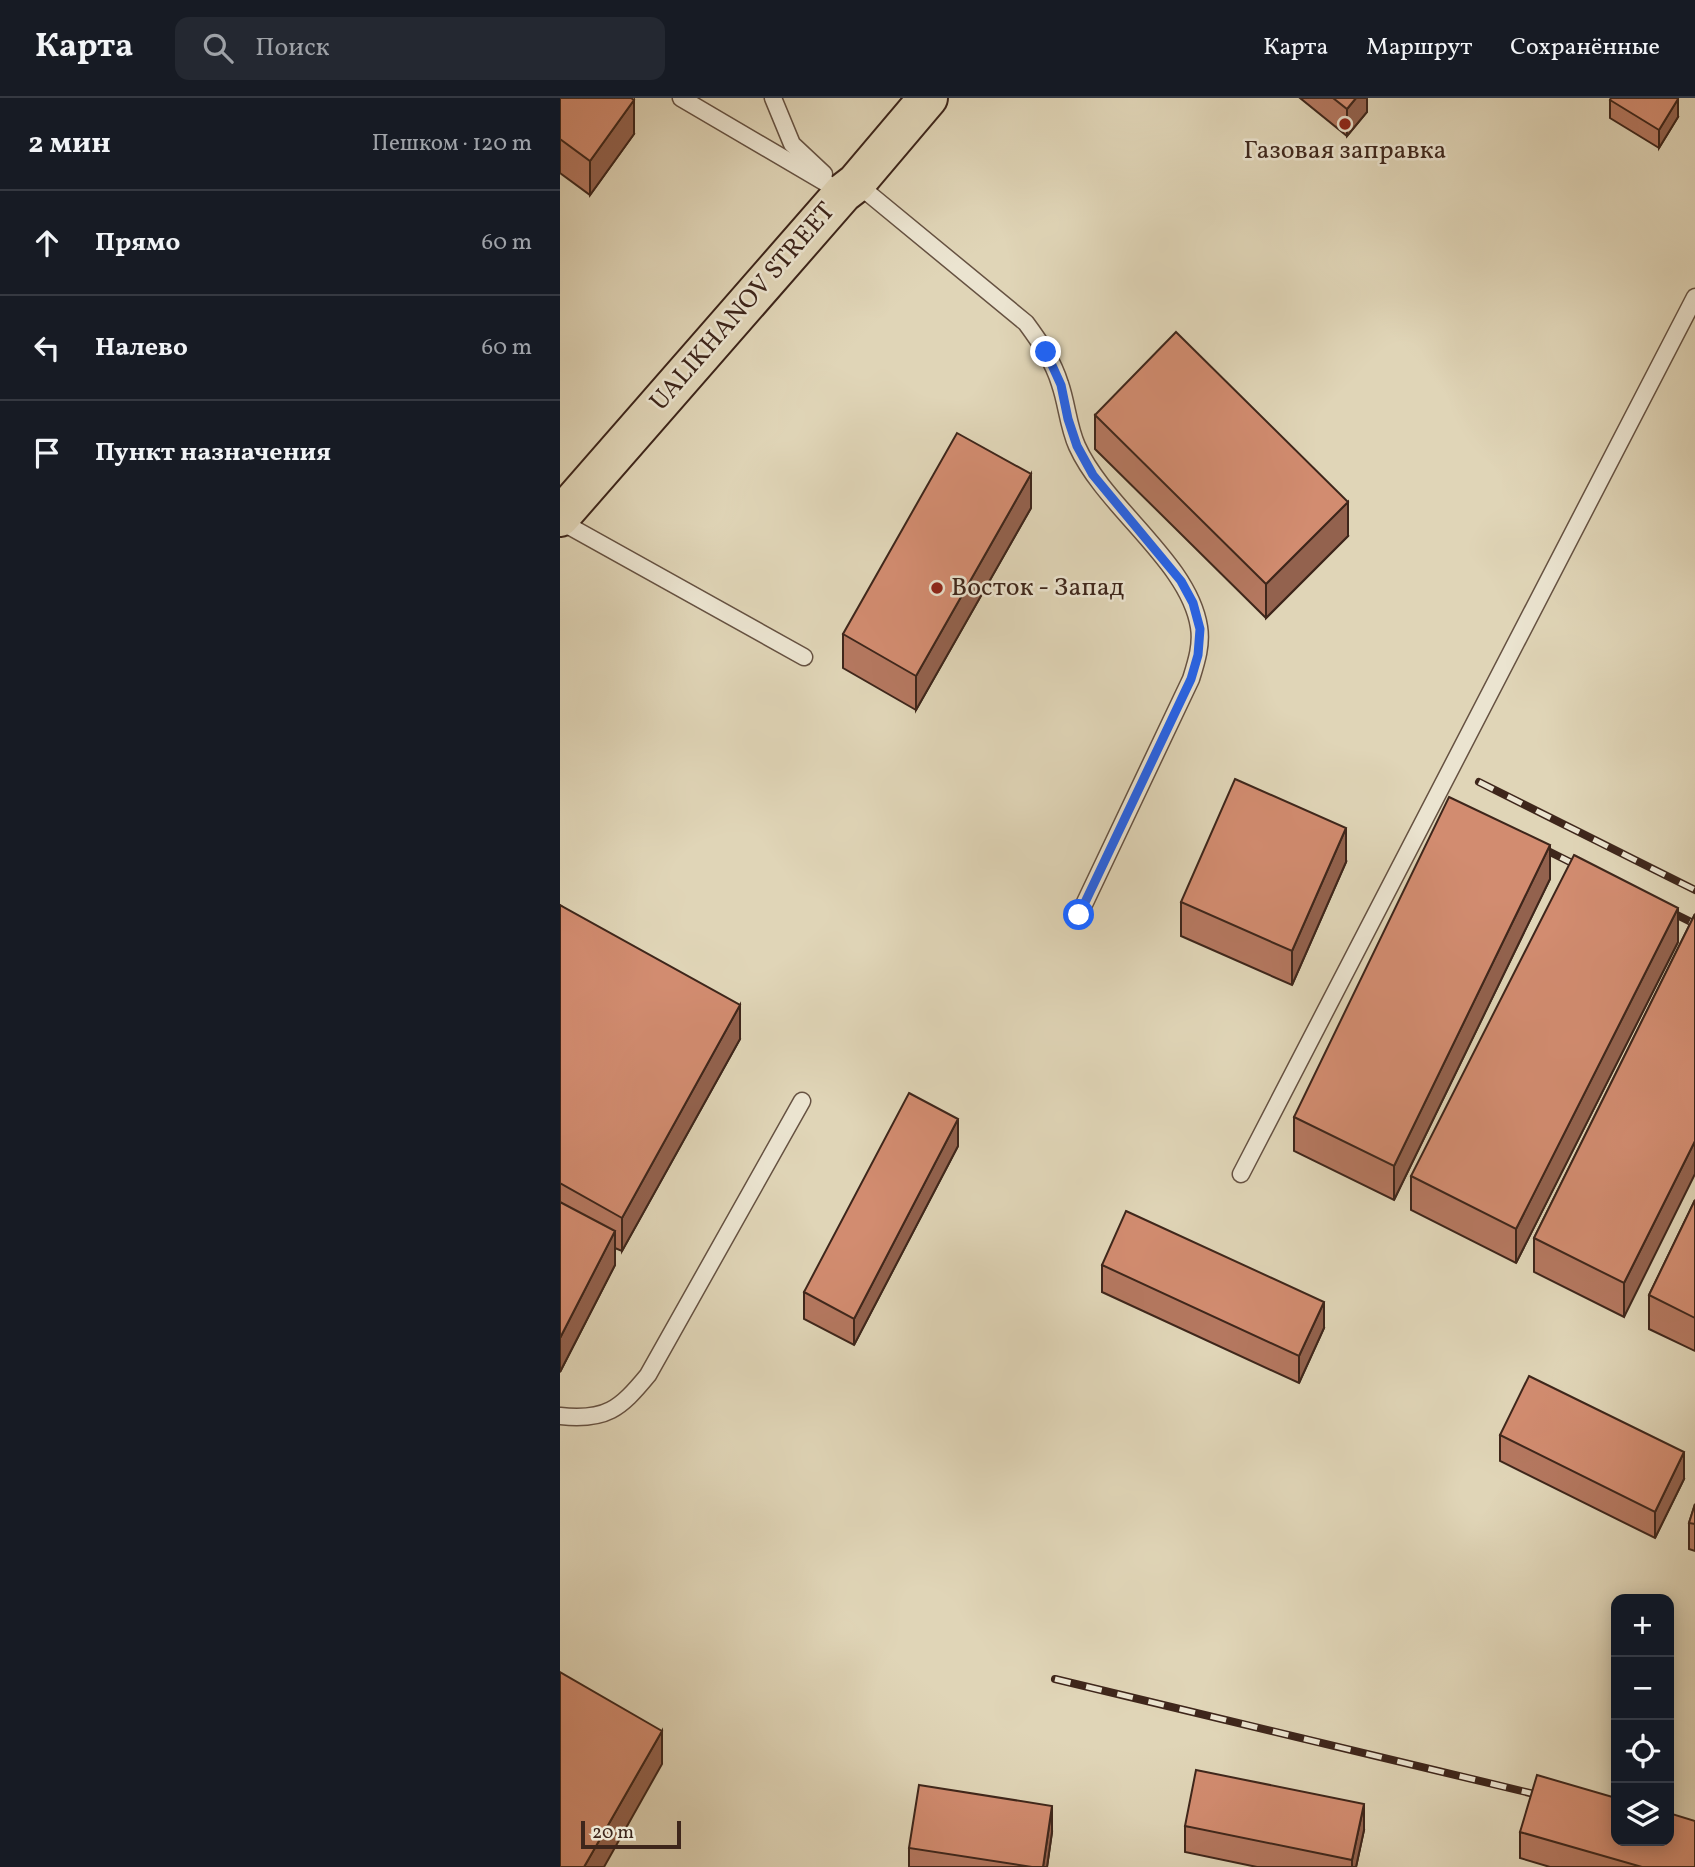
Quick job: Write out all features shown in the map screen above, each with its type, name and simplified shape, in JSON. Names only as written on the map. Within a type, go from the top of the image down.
[{"type":"highway","name":"UALIKHANOV STREET","points":[[560,519],[928,98]]},
{"type":"lane","points":[[681,98],[849,188]]},
{"type":"lane","points":[[773,98],[792,144],[1026,323],[1046,352],[1061,385],[1077,446],[1093,475],[1181,581],[1193,603],[1200,629],[1198,655],[1191,679],[1079,915]]},
{"type":"lane","points":[[1241,1174],[1695,297]]},
{"type":"lane","points":[[560,519],[804,657]]},
{"type":"lane","points":[[560,1416],[578,1418],[605,1414],[629,1398],[648,1376],[802,1101]]},
{"type":"building","points":[[560,98],[634,100],[590,161],[560,139]]},
{"type":"building","points":[[1333,98],[1356,98],[1347,109]]},
{"type":"building","points":[[1678,99],[1659,130],[1610,100]]},
{"type":"building","points":[[1176,332],[1348,502],[1266,584],[1095,415]]},
{"type":"building","name":"Восток - Запад","points":[[957,433],[1031,474],[916,676],[843,634]]},
{"type":"building","points":[[1235,779],[1346,828],[1292,951],[1181,902]]},
{"type":"building","points":[[1449,797],[1550,845],[1394,1166],[1294,1117]]},
{"type":"building","points":[[1574,855],[1678,908],[1516,1229],[1411,1176]]},
{"type":"building","points":[[560,905],[740,1005],[622,1218],[560,1183]]},
{"type":"building","points":[[1695,914],[1695,1141],[1624,1283],[1534,1238]]},
{"type":"building","points":[[909,1093],[958,1119],[854,1319],[804,1292]]},
{"type":"building","points":[[1695,1200],[1695,1318],[1649,1295]]},
{"type":"building","points":[[560,1202],[615,1231],[560,1338]]},
{"type":"building","points":[[1126,1211],[1324,1302],[1299,1356],[1102,1265]]},
{"type":"building","points":[[1529,1376],[1684,1452],[1655,1512],[1500,1435]]},
{"type":"building","points":[[1695,1504],[1695,1524],[1689,1523]]},
{"type":"building","points":[[560,1672],[662,1731],[584,1867],[560,1867]]},
{"type":"building","points":[[1196,1770],[1364,1804],[1352,1860],[1185,1826]]},
{"type":"building","points":[[1537,1775],[1611,1797],[1611,1846],[1674,1846],[1674,1815],[1695,1821],[1695,1867],[1642,1867],[1520,1832]]},
{"type":"building","points":[[919,1785],[1052,1806],[1043,1867],[909,1848]]},
{"type":"railway","points":[[1479,782],[1695,890]]},
{"type":"railway","points":[[1532,843],[1588,871]]},
{"type":"railway","points":[[1661,907],[1695,924]]},
{"type":"railway","points":[[1055,1679],[1551,1798]]},
{"type":"place","name":"Газовая заправка","points":[[1345,124]]},
{"type":"place","name":"Восток - Запад","points":[[937,588]]},
{"type":"route","points":[[1046,352],[1061,385],[1077,446],[1093,475],[1181,581],[1193,603],[1200,629],[1198,655],[1191,679],[1079,915]]}]
